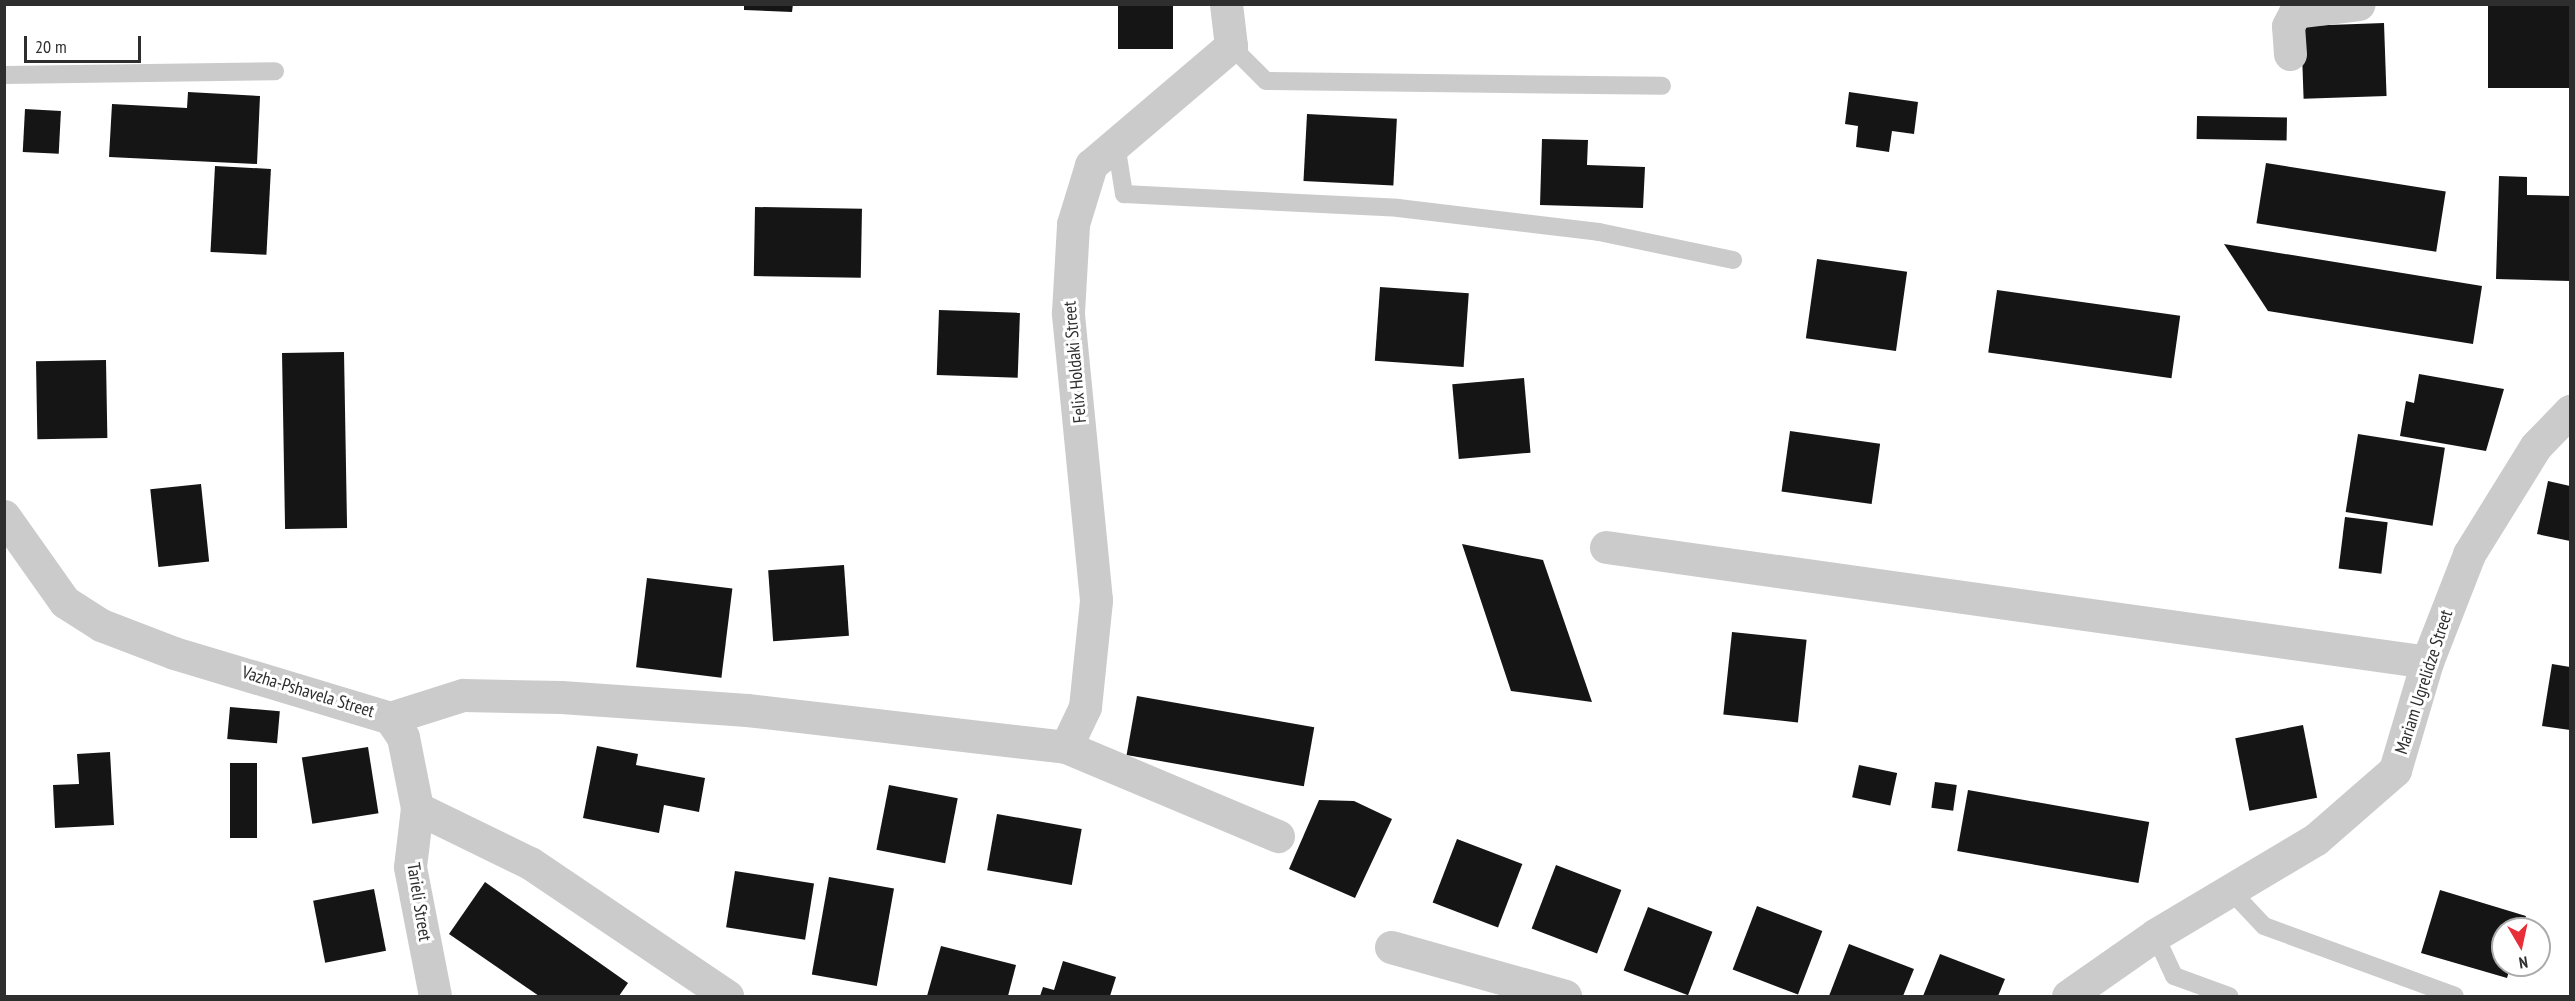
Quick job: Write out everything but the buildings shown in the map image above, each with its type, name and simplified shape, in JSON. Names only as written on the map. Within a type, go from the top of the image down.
[{"type":"street","points":[[1226,4],[1231,46]]},
{"type":"street","points":[[2290,54],[2288,26],[2295,12],[2359,4]]},
{"type":"street","name":"Felix Holdaki Street","points":[[1066,747],[1085,707],[1096,600],[1068,312],[1073,224],[1091,165],[1231,46]]},
{"type":"street","name":"Mariam Ugrelidze Street","points":[[2068,996],[2155,935],[2316,839],[2395,770],[2427,662],[2469,554],[2536,446],[2571,411]]},
{"type":"street","name":"Vazha-Pshavela Street","points":[[4,516],[65,602],[101,625],[174,653],[390,718],[403,737],[417,808]]},
{"type":"street","points":[[1606,546],[2427,662]]},
{"type":"street","points":[[390,718],[463,695],[561,697],[747,710],[1066,747],[1278,836]]},
{"type":"street","points":[[417,808],[530,863],[727,996]]},
{"type":"street","name":"Tarieli Street","points":[[417,808],[410,867],[435,996]]},
{"type":"street","points":[[1391,946],[1564,996]]},
{"type":"lane","points":[[1231,46],[1266,81],[1662,86]]},
{"type":"lane","points":[[4,75],[275,71]]},
{"type":"lane","points":[[1116,144],[1124,194],[1398,208],[1599,232],[1733,260]]},
{"type":"lane","points":[[2231,891],[2264,926],[2455,996]]},
{"type":"lane","points":[[2155,935],[2174,976],[2229,996]]}]
